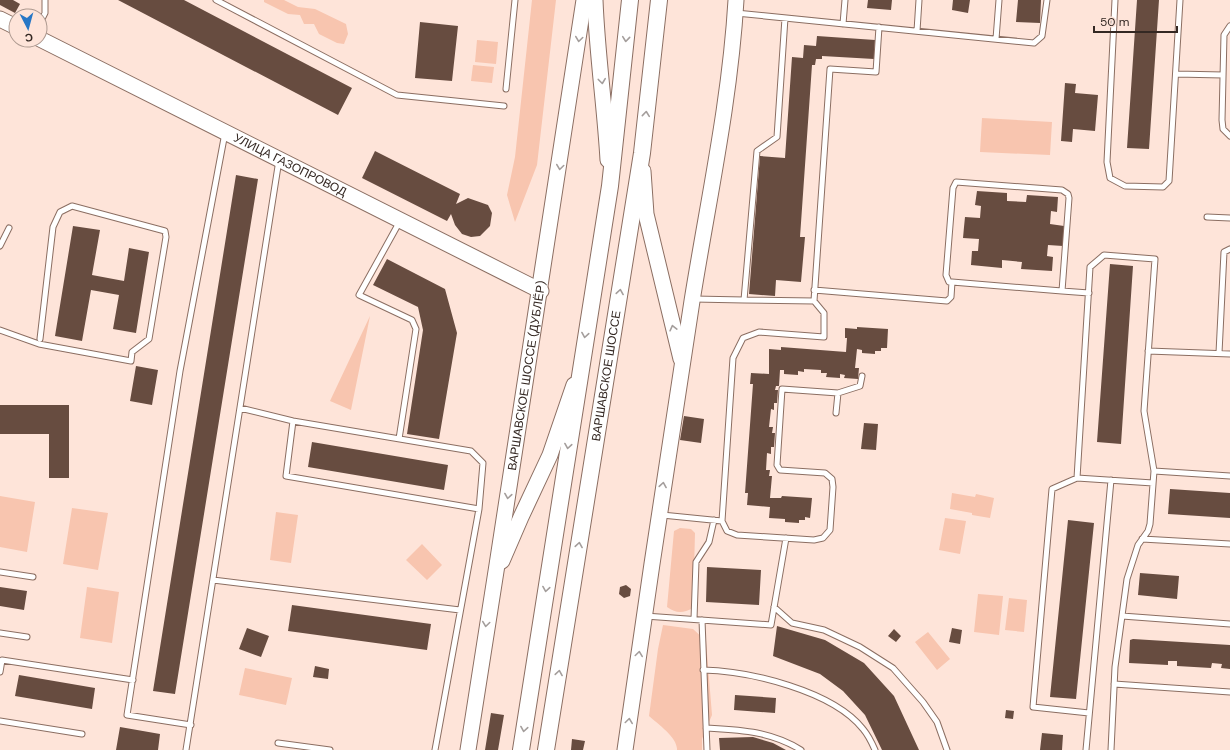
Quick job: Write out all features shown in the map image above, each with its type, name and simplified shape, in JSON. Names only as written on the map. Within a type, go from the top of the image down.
[{"type":"main road","name":"ВАРШАВСКОЕ ШОССЕ (ДУБЛЁР)","points":[[468,750],[526,370],[541,291],[584,0]]},
{"type":"main road","points":[[595,0],[610,186]]},
{"type":"main road","points":[[521,750],[580,366],[610,186],[630,0]]},
{"type":"main road","name":"ВАРШАВСКОЕ ШОССЕ","points":[[546,750],[642,153],[659,0]]},
{"type":"main road","points":[[625,750],[682,366],[726,104],[736,7]]},
{"type":"main road","name":"УЛИЦА ГАЗОПРОВОД","points":[[48,43],[225,134],[541,291]]},
{"type":"main road","points":[[642,153],[646,214],[682,366]]},
{"type":"main road","points":[[492,586],[521,517],[550,455],[580,366]]},
{"type":"lane","points":[[216,0],[397,95],[504,106]]},
{"type":"lane","points":[[506,89],[515,0]]},
{"type":"lane","points":[[843,24],[845,0]]},
{"type":"lane","points":[[918,31],[919,0]]},
{"type":"lane","points":[[996,39],[999,0]]},
{"type":"lane","points":[[736,7],[785,18],[1034,43],[1042,36],[1047,0]]},
{"type":"lane","points":[[1115,0],[1107,162],[1110,178],[1125,186],[1163,187],[1169,181],[1180,0]]},
{"type":"lane","points":[[744,300],[757,151],[777,138],[785,18]]},
{"type":"lane","points":[[1230,26],[1224,35],[1222,125],[1223,129],[1230,136]]},
{"type":"lane","points":[[862,376],[860,386],[853,390],[838,393],[782,388],[777,465],[780,470],[825,473],[832,479],[833,487],[830,530],[823,538],[814,540],[737,535],[727,531],[722,521],[733,358],[743,338],[759,332],[824,337],[824,313],[814,301],[814,290],[830,69],[876,72],[879,27]]},
{"type":"lane","points":[[1176,74],[1223,75]]},
{"type":"lane","points":[[191,725],[127,715],[180,371],[225,134]]},
{"type":"lane","points":[[186,750],[279,160]]},
{"type":"lane","points":[[1062,291],[1068,194],[1062,190],[956,182],[953,188],[946,279],[952,282],[1062,291],[1089,293]]},
{"type":"lane","points":[[0,330],[39,344],[131,361],[132,352],[149,339],[166,237],[165,231],[72,206],[60,212],[53,227],[40,338]]},
{"type":"lane","points":[[1207,217],[1230,218]]},
{"type":"lane","points":[[399,439],[416,329],[412,320],[359,296],[400,221]]},
{"type":"lane","points":[[0,246],[9,228]]},
{"type":"lane","points":[[1219,353],[1224,252],[1230,249]]},
{"type":"lane","points":[[1077,478],[1090,267],[1104,255],[1155,259],[1144,411],[1154,471],[1150,524],[1148,531],[1138,545],[1127,579],[1114,684],[1111,750]]},
{"type":"lane","points":[[814,290],[947,301],[951,297],[952,282]]},
{"type":"lane","points":[[693,299],[814,301]]},
{"type":"lane","points":[[1148,351],[1230,354]]},
{"type":"lane","points":[[836,413],[838,393]]},
{"type":"lane","points":[[240,408],[293,421],[471,451],[483,462],[479,510],[435,750]]},
{"type":"lane","points":[[293,421],[286,476],[479,510]]},
{"type":"lane","points":[[1154,471],[1230,476]]},
{"type":"lane","points":[[1089,713],[1032,707],[1052,489],[1077,478],[1153,483]]},
{"type":"lane","points":[[1086,750],[1111,480]]},
{"type":"lane","points":[[659,514],[722,521]]},
{"type":"lane","points":[[694,619],[696,562],[709,542],[714,520]]},
{"type":"lane","points":[[644,616],[771,625],[786,538]]},
{"type":"lane","points":[[1142,539],[1230,544]]},
{"type":"lane","points":[[0,572],[33,577]]},
{"type":"lane","points":[[214,580],[460,610]]},
{"type":"lane","points":[[774,607],[792,623],[824,630],[860,647],[893,668],[923,702],[937,722],[947,750]]},
{"type":"lane","points":[[1122,616],[1230,624]]},
{"type":"lane","points":[[702,620],[707,750]]},
{"type":"lane","points":[[0,633],[27,637]]},
{"type":"lane","points":[[0,672],[2,660],[132,680]]},
{"type":"lane","points":[[704,670],[724,670],[758,676],[831,703],[849,715],[863,728],[876,750]]},
{"type":"lane","points":[[1114,684],[1230,692]]},
{"type":"lane","points":[[0,721],[82,734]]},
{"type":"lane","points":[[706,728],[746,730],[765,733],[786,741],[800,750]]},
{"type":"lane","points":[[278,742],[330,750]]},
{"type":"shaded area","points":[[264,0],[284,0],[298,7],[315,9],[346,24],[348,34],[344,44],[337,43],[319,34],[314,24],[304,24],[300,15],[288,14],[264,2]]},
{"type":"shaded area","points":[[532,0],[556,0],[537,165],[515,222],[507,195],[515,157]]},
{"type":"shaded area","points":[[477,40],[498,42],[496,64],[475,62]]},
{"type":"shaded area","points":[[473,65],[494,67],[492,83],[471,81]]},
{"type":"shaded area","points":[[982,118],[1052,122],[1050,155],[980,152]]},
{"type":"shaded area","points":[[370,316],[351,410],[330,401]]},
{"type":"shaded area","points":[[952,493],[975,497],[976,494],[994,498],[990,518],[950,509]]},
{"type":"shaded area","points":[[0,496],[35,502],[27,552],[0,547]]},
{"type":"shaded area","points":[[72,508],[108,513],[98,570],[63,564]]},
{"type":"shaded area","points":[[276,512],[298,515],[291,563],[270,560]]},
{"type":"shaded area","points":[[945,518],[966,521],[960,554],[939,550]]},
{"type":"shaded area","points":[[680,528],[691,529],[695,533],[693,608],[680,612],[674,611],[667,607],[674,531]]},
{"type":"shaded area","points":[[422,544],[442,565],[427,580],[406,560]]},
{"type":"shaded area","points":[[87,587],[119,592],[112,643],[80,638]]},
{"type":"shaded area","points":[[978,594],[1003,596],[999,635],[974,632]]},
{"type":"shaded area","points":[[1009,598],[1027,600],[1024,632],[1005,630]]},
{"type":"shaded area","points":[[663,625],[693,629],[706,641],[712,715],[702,739],[702,750],[677,750],[671,736],[649,716],[658,649]]},
{"type":"shaded area","points":[[928,632],[950,659],[937,670],[915,642]]},
{"type":"shaded area","points":[[245,668],[292,678],[286,705],[239,695]]},
{"type":"building","points":[[0,0],[13,0],[20,4],[18,8],[8,8],[8,9],[0,5]]},
{"type":"building","points":[[118,0],[184,0],[352,88],[338,115]]},
{"type":"building","points":[[868,0],[892,0],[891,10],[867,8]]},
{"type":"building","points":[[953,0],[970,0],[968,13],[952,10]]},
{"type":"building","points":[[1018,0],[1041,0],[1040,23],[1016,22]]},
{"type":"building","points":[[1137,0],[1159,0],[1149,149],[1127,148]]},
{"type":"building","points":[[420,22],[458,26],[452,81],[415,78]]},
{"type":"building","points":[[817,36],[875,40],[874,59],[822,56],[822,59],[816,59],[815,65],[812,65],[800,237],[805,237],[801,282],[776,280],[775,296],[749,294],[760,156],[785,158],[792,57],[803,58],[804,45],[816,46]]},
{"type":"building","points":[[1065,83],[1076,84],[1075,93],[1098,95],[1095,131],[1073,129],[1072,142],[1061,141]]},
{"type":"building","points":[[375,151],[460,194],[456,204],[468,198],[488,205],[492,213],[490,226],[480,236],[471,237],[462,234],[455,225],[451,214],[447,221],[362,178]]},
{"type":"building","points":[[236,175],[258,179],[175,694],[153,691]]},
{"type":"building","points":[[977,191],[1007,193],[1007,201],[1026,202],[1027,195],[1058,197],[1057,212],[1051,211],[1050,224],[1064,226],[1063,246],[1048,245],[1047,256],[1053,257],[1052,271],[1021,269],[1022,262],[1002,260],[1002,268],[971,265],[972,251],[978,251],[979,239],[963,238],[965,217],[980,218],[981,206],[975,205]]},
{"type":"building","points":[[73,226],[100,230],[92,275],[124,281],[129,248],[149,252],[136,333],[113,329],[119,295],[91,290],[82,341],[55,336]]},
{"type":"building","points":[[387,259],[445,289],[457,333],[439,439],[407,434],[423,330],[418,307],[373,285]]},
{"type":"building","points":[[1110,264],[1133,266],[1121,444],[1097,442]]},
{"type":"building","points":[[857,327],[888,329],[887,348],[881,348],[881,351],[875,351],[875,354],[862,353],[862,350],[857,349],[855,368],[859,368],[858,379],[844,378],[845,375],[840,374],[840,378],[826,377],[827,373],[821,373],[821,370],[804,369],[804,372],[798,371],[798,375],[784,374],[784,370],[780,370],[779,386],[776,386],[775,390],[778,390],[777,403],[774,403],[774,410],[771,409],[769,427],[773,427],[772,433],[775,433],[774,447],[771,447],[771,454],[767,453],[766,470],[770,470],[769,476],[772,476],[770,498],[781,498],[782,496],[812,498],[810,518],[805,517],[805,520],[799,520],[799,523],[785,522],[785,519],[769,518],[770,507],[747,505],[748,493],[745,493],[753,384],[750,384],[751,373],[769,374],[769,349],[781,350],[781,347],[846,352],[847,338],[845,338],[845,328],[857,329]]},
{"type":"building","points":[[136,366],[158,370],[152,405],[130,401]]},
{"type":"building","points":[[0,405],[69,405],[69,478],[49,478],[49,434],[0,434]]},
{"type":"building","points":[[684,416],[704,419],[701,443],[680,440]]},
{"type":"building","points":[[864,423],[878,424],[876,450],[861,449]]},
{"type":"building","points":[[312,442],[448,465],[444,490],[308,467]]},
{"type":"building","points":[[1170,489],[1230,493],[1230,518],[1168,514]]},
{"type":"building","points":[[1068,520],[1094,523],[1076,699],[1050,697]]},
{"type":"building","points":[[707,567],[761,570],[759,605],[706,602]]},
{"type":"building","points":[[1140,573],[1179,576],[1177,599],[1138,595]]},
{"type":"building","points":[[626,585],[631,589],[630,596],[624,598],[619,594],[620,587]]},
{"type":"building","points":[[0,587],[27,591],[24,610],[0,606]]},
{"type":"building","points":[[292,605],[431,624],[427,650],[288,631]]},
{"type":"building","points":[[777,626],[825,640],[864,663],[894,696],[919,750],[882,750],[865,715],[843,691],[820,674],[773,656]]},
{"type":"building","points":[[247,628],[269,636],[261,657],[239,649]]},
{"type":"building","points":[[952,628],[962,630],[960,644],[949,642]]},
{"type":"building","points":[[894,629],[901,636],[896,642],[888,636]]},
{"type":"building","points":[[1130,640],[1230,645],[1230,669],[1221,668],[1222,664],[1212,663],[1211,668],[1177,666],[1177,661],[1168,661],[1168,665],[1129,663]]},
{"type":"building","points":[[315,666],[329,669],[328,679],[313,677]]},
{"type":"building","points":[[19,675],[95,688],[92,709],[15,696]]},
{"type":"building","points":[[735,695],[776,698],[775,713],[734,710]]},
{"type":"building","points":[[1006,710],[1014,711],[1013,719],[1005,718]]},
{"type":"building","points":[[491,713],[504,715],[498,750],[485,750]]},
{"type":"building","points":[[120,727],[160,734],[158,750],[116,750]]},
{"type":"building","points":[[1042,733],[1063,735],[1062,750],[1040,750]]},
{"type":"building","points":[[753,737],[773,743],[786,750],[720,750],[719,738]]},
{"type":"building","points":[[572,739],[585,741],[583,750],[571,750]]}]
